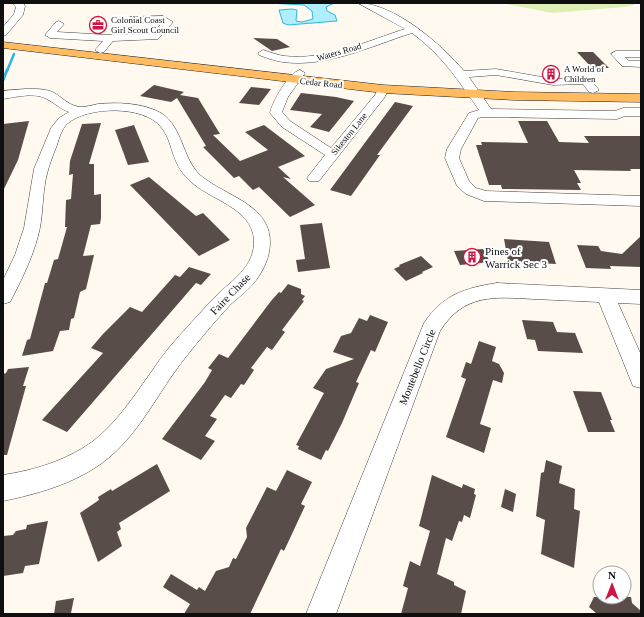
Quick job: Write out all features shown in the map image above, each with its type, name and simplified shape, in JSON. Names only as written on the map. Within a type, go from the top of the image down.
[{"type":"main road","name":"Cedar Road","points":[[3,39],[100,50],[383,89],[473,91],[641,90]]},
{"type":"main road","name":"Cedar Road","points":[[3,45],[297,76],[382,81],[517,96],[641,98]]},
{"type":"street","points":[[3,33],[18,15],[21,6],[17,3]]},
{"type":"street","points":[[362,3],[394,17],[414,29],[436,47],[461,74],[486,110]]},
{"type":"street","points":[[134,36],[149,19]]},
{"type":"street","points":[[59,24],[50,35],[110,38],[157,36],[168,22],[163,19],[130,20]]},
{"type":"street","name":"Waters Road","points":[[263,53],[283,59],[310,59],[332,55],[414,29]]},
{"type":"street","points":[[100,50],[110,38]]},
{"type":"street","points":[[641,54],[616,54],[626,64],[641,64]]},
{"type":"street","points":[[461,74],[496,72],[534,80],[553,82],[586,81],[593,90]]},
{"type":"street","points":[[297,76],[276,108],[276,113],[286,124],[332,154]]},
{"type":"street","name":"Sikeston Lane","points":[[314,178],[380,96],[383,89]]},
{"type":"street","points":[[3,95],[25,92],[43,93],[51,96],[65,107],[83,111]]},
{"type":"street","points":[[517,96],[497,101],[486,110],[473,116],[454,149],[452,158],[462,184],[471,191],[484,196],[641,202]]},
{"type":"street","points":[[3,101],[22,97],[33,98],[40,101],[63,121],[57,128],[39,178],[33,226],[27,248],[3,297]]},
{"type":"street","name":"Faire Chase","points":[[3,488],[30,484],[55,476],[82,462],[103,448],[125,425],[185,344],[208,317],[249,276],[258,261],[262,246],[260,230],[248,211],[236,202],[214,192],[200,183],[184,168],[170,129],[162,120],[152,113],[132,108],[110,108],[83,111],[63,121]]},
{"type":"street","points":[[486,110],[558,114],[617,115],[622,112],[641,112]]},
{"type":"street","points":[[558,114],[566,126]]},
{"type":"street","points":[[617,115],[626,128]]},
{"type":"street","name":"Montebello Circle","points":[[321,614],[428,337],[438,317],[450,305],[464,297],[480,292],[505,290],[641,297]]},
{"type":"street","points":[[605,295],[641,379]]},
{"type":"green space","points":[[501,3],[634,3],[634,5],[552,13]]},
{"type":"water","points":[[268,3],[334,3],[326,7],[327,11],[335,15],[337,21],[288,25],[283,23],[279,10],[297,10],[296,21],[302,22],[313,19],[312,11],[304,5]]},
{"type":"building","points":[[253,38],[277,39],[290,47],[272,51]]},
{"type":"building","points":[[577,52],[593,52],[609,68],[592,68]]},
{"type":"building","points":[[154,85],[184,92],[180,95],[198,98],[220,134],[213,135],[240,161],[268,150],[245,132],[264,125],[305,156],[278,167],[291,179],[283,177],[315,205],[290,217],[259,187],[253,190],[239,176],[234,178],[203,147],[206,146],[177,98],[171,102],[140,96]]},
{"type":"building","points":[[251,87],[271,89],[259,105],[239,103]]},
{"type":"building","points":[[301,93],[336,97],[354,101],[329,132],[310,127],[322,114],[290,110]]},
{"type":"building","points":[[395,102],[413,106],[377,155],[380,155],[351,196],[330,190]]},
{"type":"building","points":[[29,121],[18,160],[3,191],[3,124]]},
{"type":"building","points":[[518,121],[547,121],[559,142],[589,143],[584,136],[641,136],[641,169],[630,169],[631,171],[574,170],[581,183],[577,183],[581,190],[502,189],[501,185],[489,185],[476,145],[482,145],[481,142],[528,143]]},
{"type":"building","points":[[101,123],[89,164],[94,164],[94,195],[101,194],[101,218],[100,224],[91,225],[83,256],[94,255],[86,289],[80,292],[74,318],[71,319],[69,330],[60,331],[53,351],[22,356],[27,340],[30,339],[45,283],[47,283],[54,260],[58,259],[67,227],[65,227],[66,200],[71,199],[73,174],[69,175],[70,161],[82,124]]},
{"type":"building","points":[[134,125],[149,162],[128,165],[115,130]]},
{"type":"building","points":[[149,177],[196,216],[203,213],[230,240],[199,256],[130,185]]},
{"type":"building","points":[[322,223],[330,268],[298,272],[296,260],[305,259],[300,225]]},
{"type":"building","points":[[641,236],[641,267],[610,266],[611,269],[586,268],[577,245],[598,246],[601,251],[622,254]]},
{"type":"building","points":[[504,239],[549,242],[556,264],[508,261]]},
{"type":"building","name":"Pines of Warrick Sec 3","points":[[483,249],[490,262],[460,265],[454,251]]},
{"type":"building","points":[[421,256],[433,267],[406,281],[394,269],[400,266],[399,265]]},
{"type":"building","points":[[189,267],[211,274],[201,285],[196,283],[67,432],[42,420],[103,353],[91,348],[103,334],[130,307],[142,312],[175,275],[180,277]]},
{"type":"building","points":[[288,284],[301,289],[301,294],[305,296],[302,300],[304,301],[282,330],[285,332],[272,350],[267,347],[251,368],[254,370],[244,385],[241,384],[231,398],[225,395],[210,416],[217,419],[205,436],[215,441],[201,460],[162,439],[205,382],[212,370],[208,368],[219,354],[228,358],[271,301],[279,292],[281,293]]},
{"type":"building","points":[[370,315],[388,322],[375,352],[371,350],[356,382],[359,383],[342,423],[328,451],[326,450],[321,460],[298,449],[299,446],[296,445],[324,393],[313,388],[326,369],[354,359],[333,352],[341,336],[351,333],[359,318],[367,321]]},
{"type":"building","points":[[522,320],[553,322],[557,332],[575,333],[583,353],[538,351],[535,340],[527,339]]},
{"type":"building","points":[[479,341],[496,347],[492,361],[499,364],[504,373],[502,383],[493,380],[480,424],[491,428],[484,453],[446,437],[466,379],[461,377],[466,362],[471,364]]},
{"type":"building","points":[[29,367],[23,386],[26,386],[7,455],[3,455],[3,374],[6,373],[8,369]]},
{"type":"building","points":[[573,391],[601,392],[615,432],[588,432]]},
{"type":"building","points":[[546,460],[562,466],[559,483],[575,489],[574,509],[580,511],[574,568],[541,554],[545,520],[536,516],[541,473],[544,472]]},
{"type":"building","points":[[157,464],[170,491],[119,523],[121,529],[117,532],[122,546],[98,562],[80,513],[99,500],[98,497],[111,489],[112,491]]},
{"type":"building","points":[[287,470],[312,482],[301,504],[305,506],[284,551],[281,549],[250,614],[184,614],[190,604],[163,587],[171,574],[197,590],[199,587],[205,591],[216,571],[229,567],[233,558],[236,559],[247,537],[246,528],[267,487],[276,491]]},
{"type":"building","points":[[432,475],[462,488],[463,484],[475,489],[474,494],[476,495],[470,518],[464,515],[462,522],[459,521],[452,541],[446,538],[437,574],[454,582],[454,585],[466,591],[461,614],[401,614],[408,588],[403,586],[410,561],[420,566],[430,531],[419,526]]},
{"type":"building","points":[[505,489],[516,494],[513,512],[501,507]]},
{"type":"building","points":[[48,521],[39,564],[25,566],[23,573],[3,576],[3,536],[13,535],[16,531],[26,529],[27,525]]},
{"type":"building","points":[[74,598],[71,613],[54,614],[56,601]]},
{"type":"building","points":[[592,601],[592,605],[632,605],[632,603],[641,611],[641,614],[597,614],[589,607]]},
{"type":"waterway","points":[[7,71],[14,54]]},
{"type":"waterway","points":[[3,80],[7,70]]},
{"type":"place","name":"Colonial Coast Girl Scout Council","points":[[98,25]]},
{"type":"place","name":"A World of Children","points":[[551,74]]},
{"type":"place","name":"Pines of Warrick Sec 3","points":[[472,257]]}]
